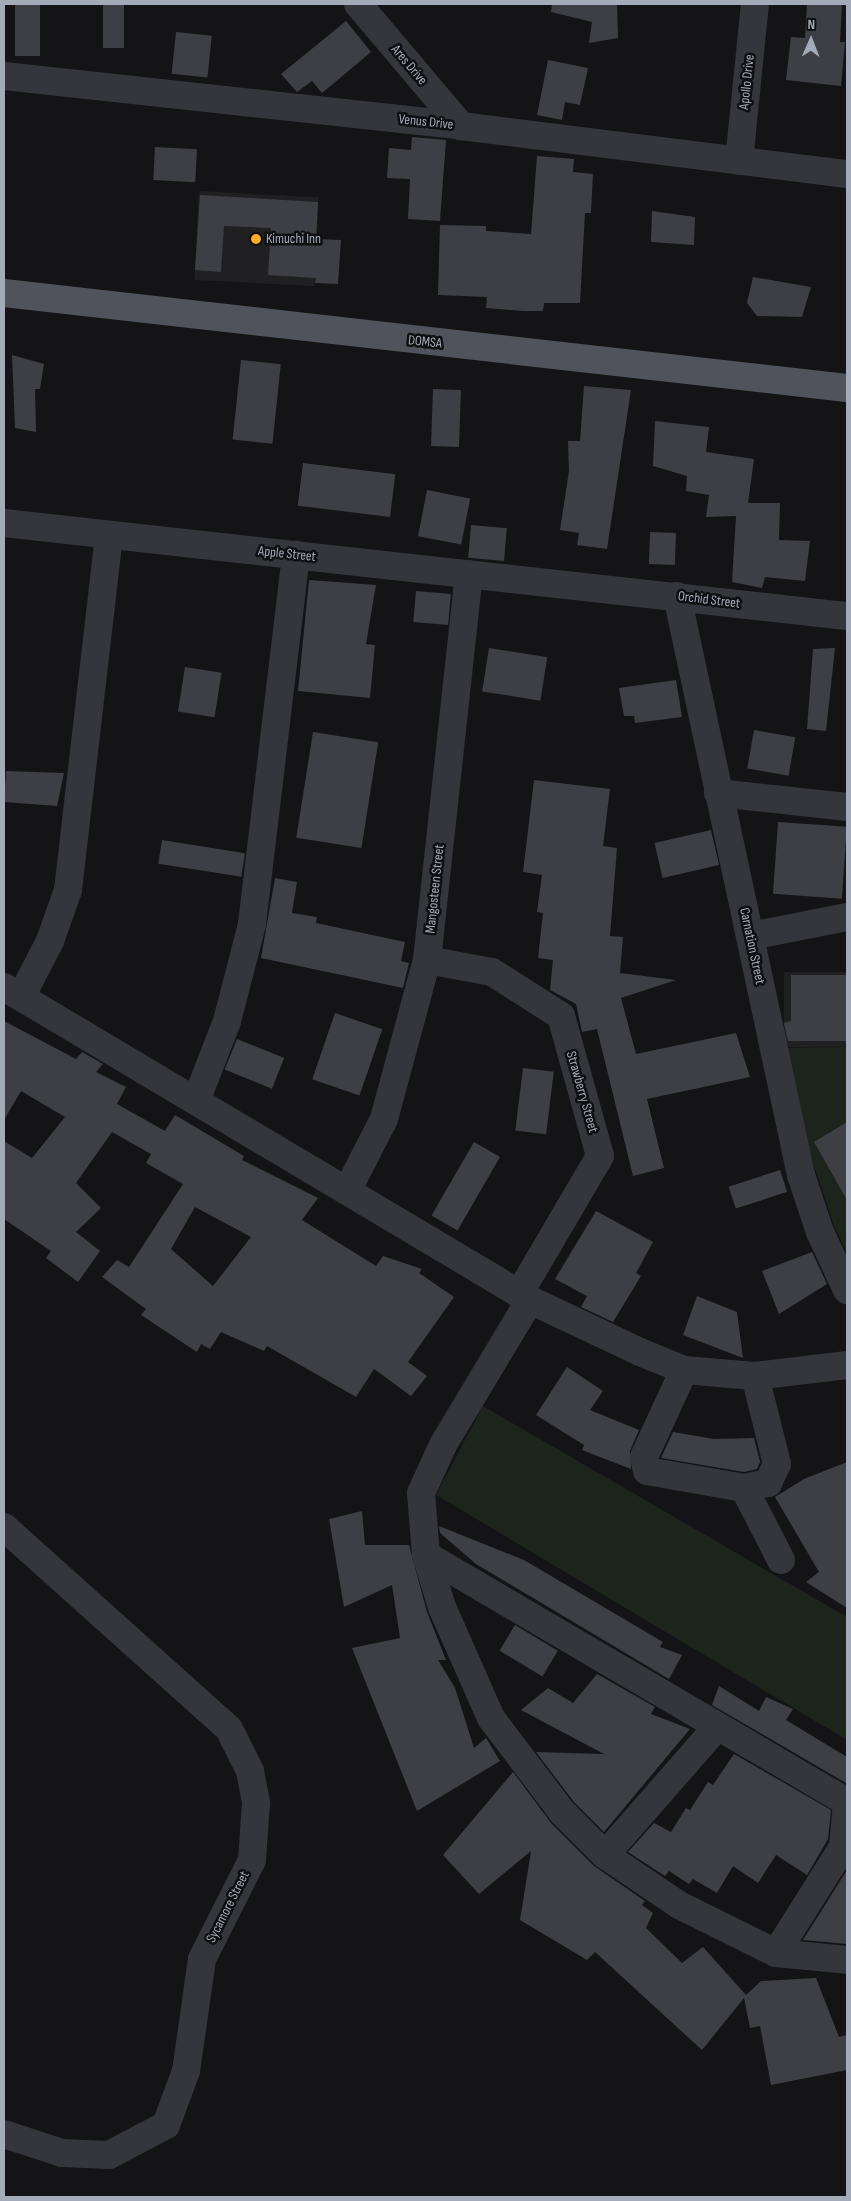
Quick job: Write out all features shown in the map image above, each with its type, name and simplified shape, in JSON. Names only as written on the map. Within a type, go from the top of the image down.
[{"type":"main road","name":"DOMSA","points":[[4,293],[847,388]]},
{"type":"street","name":"Ares Drive","points":[[358,4],[461,126]]},
{"type":"street","name":"Apollo Drive","points":[[739,161],[755,4]]},
{"type":"street","name":"Venus Drive","points":[[4,76],[461,126],[847,174]]},
{"type":"street","name":"Apple Street","points":[[4,523],[570,585]]},
{"type":"street","points":[[109,535],[68,890],[50,941],[12,992],[525,1297],[684,1370],[755,1376],[847,1365]]},
{"type":"street","points":[[196,1101],[227,1021],[252,924],[296,555]]},
{"type":"street","name":"Mangosteen Street","points":[[347,1191],[384,1119],[427,960],[469,574]]},
{"type":"street","name":"Orchid Street","points":[[570,585],[847,616]]},
{"type":"street","name":"Carnation Street","points":[[677,596],[801,1175],[820,1232],[847,1290]]},
{"type":"street","points":[[718,793],[847,807]]},
{"type":"street","points":[[750,936],[847,917]]},
{"type":"street","name":"Strawberry Street","points":[[427,960],[492,972],[560,1016],[600,1156],[443,1445],[421,1493],[426,1555],[442,1607],[492,1718],[562,1812],[605,1855],[679,1905],[776,1953]]},
{"type":"street","points":[[684,1370],[644,1457],[647,1471],[744,1488],[768,1483],[777,1464],[755,1376]]},
{"type":"street","points":[[744,1488],[781,1560]]},
{"type":"street","name":"Sycamore Street","points":[[4,1527],[229,1729],[250,1771],[256,1803],[252,1860],[202,1959],[186,2071],[166,2125],[109,2155],[62,2153],[4,2134]]},
{"type":"street","points":[[426,1555],[716,1728],[847,1802],[843,1847],[776,1953],[847,1960]]},
{"type":"street","points":[[605,1855],[716,1728]]},
{"type":"shaded area","name":"Kimuchi Inn","points":[[199,191],[319,197],[314,286],[194,280]]},
{"type":"shaded area","points":[[784,972],[847,972],[847,1047],[784,1047]]},
{"type":"shaded area","points":[[847,1047],[847,1253],[834,1226],[805,1138],[784,1048]]},
{"type":"shaded area","points":[[483,1406],[847,1617],[847,1740],[436,1495]]},
{"type":"building","points":[[15,4],[40,4],[40,56],[15,56]]},
{"type":"building","points":[[103,4],[124,4],[124,48],[103,48]]},
{"type":"building","points":[[552,4],[617,4],[618,38],[589,43],[592,22],[551,12]]},
{"type":"building","points":[[807,4],[842,4],[840,42],[845,42],[841,86],[786,80],[791,37],[805,38]]},
{"type":"building","points":[[346,21],[371,52],[322,93],[312,81],[297,92],[281,74]]},
{"type":"building","points":[[176,32],[212,36],[207,78],[172,74]]},
{"type":"building","points":[[548,60],[588,68],[580,105],[565,102],[562,120],[537,115]]},
{"type":"building","points":[[412,137],[446,140],[440,221],[408,219],[410,179],[387,178],[389,148],[411,150]]},
{"type":"building","points":[[155,147],[197,149],[195,182],[153,180]]},
{"type":"building","points":[[537,156],[574,159],[573,172],[593,174],[591,213],[585,213],[580,303],[544,303],[543,311],[523,311],[486,308],[487,297],[438,295],[440,225],[486,226],[486,231],[531,234]]},
{"type":"building","name":"Kimuchi Inn","points":[[200,195],[318,202],[316,239],[341,240],[338,284],[315,283],[316,278],[268,275],[271,228],[224,226],[221,272],[195,270]]},
{"type":"building","points":[[652,211],[695,217],[694,245],[651,242]]},
{"type":"building","points":[[753,277],[811,287],[802,317],[757,316],[747,303]]},
{"type":"building","points":[[12,355],[44,364],[40,389],[35,389],[36,432],[15,428]]},
{"type":"building","points":[[241,360],[281,364],[272,444],[233,440]]},
{"type":"building","points":[[584,386],[631,390],[607,549],[577,545],[579,533],[560,530],[569,471],[568,441],[580,441]]},
{"type":"building","points":[[433,389],[461,390],[459,447],[431,446]]},
{"type":"building","points":[[655,421],[709,427],[706,452],[754,459],[748,503],[780,503],[779,540],[810,541],[805,581],[765,577],[762,588],[732,582],[736,516],[706,517],[709,495],[686,491],[687,476],[653,466]]},
{"type":"building","points":[[303,463],[395,474],[390,517],[298,506]]},
{"type":"building","points":[[427,490],[470,498],[461,545],[418,536]]},
{"type":"building","points":[[471,525],[507,528],[504,561],[468,558]]},
{"type":"building","points":[[650,532],[676,533],[675,565],[649,564]]},
{"type":"building","points":[[309,580],[376,585],[366,644],[375,645],[370,698],[298,691]]},
{"type":"building","points":[[416,591],[451,594],[448,625],[413,622]]},
{"type":"building","points":[[489,648],[547,657],[540,701],[482,691]]},
{"type":"building","points":[[835,648],[826,731],[807,729],[813,649]]},
{"type":"building","points":[[185,667],[222,673],[215,717],[178,711]]},
{"type":"building","points":[[676,680],[682,717],[635,723],[634,716],[624,716],[619,688]]},
{"type":"building","points":[[754,730],[795,737],[789,776],[747,768]]},
{"type":"building","points":[[313,732],[378,742],[361,848],[296,838]]},
{"type":"building","points":[[6,771],[64,773],[57,806],[4,802]]},
{"type":"building","points":[[534,780],[610,789],[603,846],[617,848],[610,936],[623,937],[620,973],[676,980],[621,998],[636,1054],[736,1033],[750,1077],[647,1099],[664,1168],[633,1176],[597,1029],[582,1032],[576,1004],[550,990],[553,960],[538,958],[543,913],[537,912],[542,875],[523,872]]},
{"type":"building","points":[[778,822],[847,827],[842,899],[773,894]]},
{"type":"building","points":[[711,830],[719,865],[663,878],[654,843]]},
{"type":"building","points":[[162,840],[245,853],[241,877],[158,864]]},
{"type":"building","points":[[275,878],[297,882],[292,913],[317,917],[316,923],[405,942],[401,961],[409,963],[403,988],[261,958]]},
{"type":"building","points":[[791,975],[847,975],[847,1041],[788,1041],[784,1023],[791,1021]]},
{"type":"building","points":[[335,1013],[382,1029],[359,1095],[312,1079]]},
{"type":"building","points":[[4,1021],[76,1059],[82,1052],[103,1064],[96,1072],[126,1087],[117,1104],[165,1131],[175,1115],[244,1156],[242,1160],[318,1198],[302,1220],[376,1266],[383,1256],[422,1269],[419,1273],[454,1297],[408,1362],[427,1376],[411,1396],[374,1369],[356,1397],[267,1346],[264,1351],[221,1332],[210,1349],[201,1344],[197,1352],[141,1315],[146,1309],[102,1277],[117,1260],[129,1267],[183,1184],[146,1163],[151,1154],[112,1132],[76,1183],[101,1208],[76,1232],[100,1251],[78,1282],[46,1258],[51,1251],[4,1219],[4,1141],[32,1158],[65,1117],[21,1091],[4,1120]],"holes":[[[195,1207],[251,1237],[213,1286],[171,1249]]]},
{"type":"building","points":[[237,1039],[284,1058],[272,1089],[225,1070]]},
{"type":"building","points":[[523,1068],[554,1072],[546,1134],[515,1131]]},
{"type":"building","points":[[847,1122],[847,1200],[814,1142]]},
{"type":"building","points":[[474,1142],[500,1157],[457,1231],[432,1216]]},
{"type":"building","points":[[780,1170],[787,1192],[736,1209],[729,1187]]},
{"type":"building","points":[[596,1211],[653,1242],[636,1273],[641,1276],[613,1322],[581,1307],[587,1296],[555,1279]]},
{"type":"building","points":[[812,1252],[827,1284],[779,1314],[762,1271]]},
{"type":"building","points":[[697,1296],[737,1312],[743,1358],[683,1335]]},
{"type":"building","points":[[567,1367],[603,1391],[590,1410],[639,1430],[630,1451],[631,1469],[582,1450],[584,1445],[536,1415]]},
{"type":"building","points":[[673,1432],[714,1439],[754,1438],[760,1462],[757,1469],[744,1472],[661,1458]]},
{"type":"building","points":[[847,1462],[847,1608],[806,1582],[819,1572],[775,1497],[804,1479]]},
{"type":"building","points":[[362,1511],[365,1545],[409,1545],[427,1612],[446,1660],[438,1660],[455,1688],[474,1748],[486,1738],[500,1761],[417,1811],[352,1648],[400,1638],[392,1585],[344,1607],[329,1519]]},
{"type":"building","points":[[439,1526],[524,1560],[663,1642],[660,1647],[682,1655],[669,1679],[476,1564],[440,1533]]},
{"type":"building","points":[[515,1625],[558,1651],[542,1676],[500,1651]]},
{"type":"building","points":[[597,1674],[655,1707],[651,1714],[690,1729],[604,1832],[574,1802],[536,1752],[604,1754],[521,1710],[548,1688],[573,1703]]},
{"type":"building","points":[[719,1686],[759,1711],[766,1697],[793,1709],[786,1720],[847,1757],[846,1783],[712,1705]]},
{"type":"building","points":[[734,1754],[831,1810],[828,1839],[807,1875],[776,1855],[758,1883],[733,1866],[717,1893],[693,1879],[689,1884],[669,1871],[665,1876],[628,1852],[654,1823],[671,1832],[686,1808],[690,1810],[708,1782],[713,1785]]},
{"type":"building","points":[[513,1772],[551,1823],[594,1866],[645,1901],[642,1905],[653,1913],[646,1928],[682,1963],[703,1947],[746,1995],[761,1981],[816,1978],[839,2037],[847,2035],[847,2070],[771,2085],[760,2026],[750,2028],[744,1998],[702,2050],[595,1952],[587,1960],[520,1920],[531,1851],[479,1894],[443,1855]]},
{"type":"building","points":[[847,1870],[847,1944],[803,1940]]},
{"type":"place","name":"Kimuchi Inn","points":[[256,239]]}]
